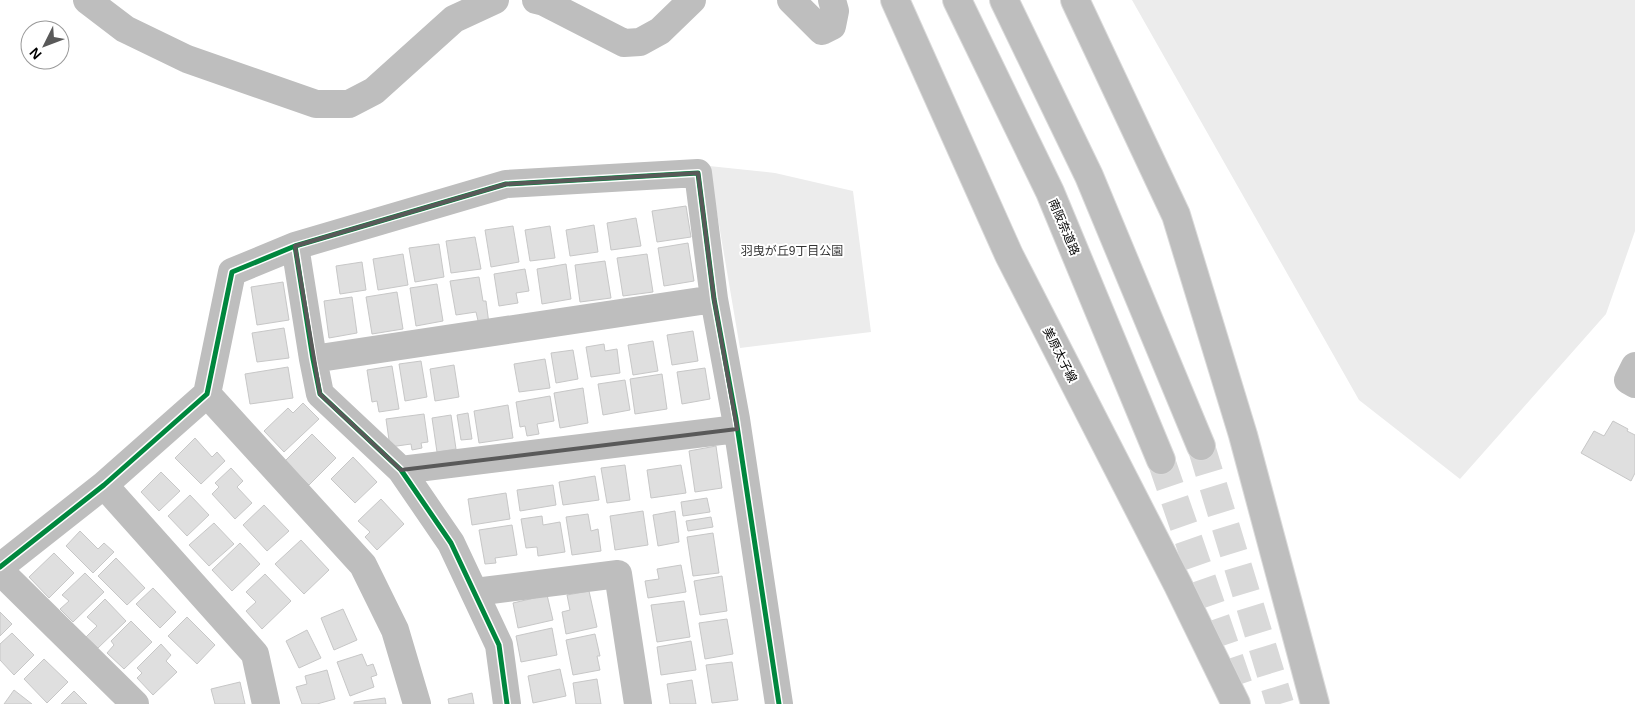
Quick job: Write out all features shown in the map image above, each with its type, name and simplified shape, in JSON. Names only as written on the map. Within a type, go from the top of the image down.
[{"type":"main road","points":[[87,0],[125,29],[187,58],[316,104],[349,104],[374,90],[454,19],[495,0]]},
{"type":"main road","points":[[536,0],[544,2],[624,43],[640,42],[660,31],[692,0]]},
{"type":"main road","points":[[791,0],[822,31],[832,26],[835,11],[832,0]]},
{"type":"main road","name":"美原太子線","points":[[895,0],[1010,255],[1183,594],[1236,704]]},
{"type":"main road","name":"南阪奈道路","points":[[957,0],[1050,192],[1161,460]]},
{"type":"main road","points":[[1004,0],[1090,176],[1200,446]]},
{"type":"main road","points":[[1075,0],[1176,215],[1243,434],[1314,704]]},
{"type":"main road","points":[[0,567],[104,485],[207,394],[232,272],[295,246],[506,184],[698,173],[714,299],[737,429],[779,704]]},
{"type":"main road","points":[[295,246],[320,394],[401,470],[452,543],[499,645],[507,704]]},
{"type":"main road","points":[[313,359],[714,299]]},
{"type":"main road","points":[[1635,366],[1628,380],[1635,384]]},
{"type":"main road","points":[[207,394],[363,565],[394,630],[417,704]]},
{"type":"main road","points":[[401,470],[737,429]]},
{"type":"main road","points":[[104,485],[255,654],[266,704]]},
{"type":"main road","points":[[0,571],[135,704]]},
{"type":"main road","points":[[475,592],[618,574],[638,704]]},
{"type":"highlighted area","points":[[698,173],[714,299],[737,429],[401,470],[320,394],[295,246],[506,184]]},
{"type":"green space","points":[[1132,0],[1635,0],[1635,231],[1606,314],[1460,479],[1359,400]]},
{"type":"green space","name":"羽曳が丘9丁目公園","points":[[709,166],[775,173],[853,191],[871,332],[740,348]]},
{"type":"building","points":[[686,206],[691,237],[657,242],[652,211]]},
{"type":"building","points":[[636,218],[641,246],[611,250],[607,223]]},
{"type":"building","points":[[594,225],[598,252],[570,256],[566,230]]},
{"type":"building","points":[[513,226],[519,262],[491,267],[485,230]]},
{"type":"building","points":[[550,226],[555,258],[530,261],[525,230]]},
{"type":"building","points":[[475,237],[481,269],[451,273],[446,241]]},
{"type":"building","points":[[688,243],[694,281],[664,286],[658,248]]},
{"type":"building","points":[[439,244],[444,277],[415,282],[409,248]]},
{"type":"building","points":[[403,254],[408,285],[378,290],[373,259]]},
{"type":"building","points":[[647,254],[653,292],[623,296],[617,258]]},
{"type":"building","points":[[605,261],[611,298],[580,302],[575,265]]},
{"type":"building","points":[[362,262],[366,290],[340,294],[336,266]]},
{"type":"building","points":[[566,264],[571,299],[542,304],[537,269]]},
{"type":"building","points":[[525,269],[529,291],[516,293],[518,303],[499,306],[494,274]]},
{"type":"building","points":[[479,277],[483,301],[486,301],[489,324],[479,325],[476,312],[456,315],[450,281]]},
{"type":"building","points":[[283,282],[289,320],[257,325],[251,287]]},
{"type":"building","points":[[437,284],[443,321],[416,326],[410,288]]},
{"type":"building","points":[[397,292],[403,329],[372,334],[366,297]]},
{"type":"building","points":[[352,297],[357,333],[329,338],[324,301]]},
{"type":"building","points":[[284,328],[289,358],[257,362],[252,333]]},
{"type":"building","points":[[693,331],[698,361],[672,365],[667,335]]},
{"type":"building","points":[[653,341],[658,371],[633,375],[628,345]]},
{"type":"building","points":[[604,344],[605,351],[617,349],[620,373],[591,377],[586,347]]},
{"type":"building","points":[[573,350],[578,379],[556,383],[551,353]]},
{"type":"building","points":[[545,359],[550,388],[519,392],[514,364]]},
{"type":"building","points":[[421,361],[427,397],[405,401],[399,364]]},
{"type":"building","points":[[454,365],[459,397],[435,401],[430,369]]},
{"type":"building","points":[[392,366],[399,409],[379,412],[377,401],[372,402],[367,370]]},
{"type":"building","points":[[288,367],[293,398],[250,404],[245,374]]},
{"type":"building","points":[[705,368],[710,399],[682,404],[677,372]]},
{"type":"building","points":[[662,374],[667,409],[635,414],[630,379]]},
{"type":"building","points":[[625,380],[630,410],[603,415],[598,384]]},
{"type":"building","points":[[583,388],[588,423],[560,428],[554,393]]},
{"type":"building","points":[[550,396],[554,421],[537,424],[539,434],[527,436],[525,426],[520,427],[516,402]]},
{"type":"building","points":[[303,403],[319,419],[284,452],[264,431],[288,408],[293,413]]},
{"type":"building","points":[[508,405],[513,438],[479,443],[474,411]]},
{"type":"building","points":[[468,413],[472,439],[461,440],[457,415]]},
{"type":"building","points":[[424,414],[428,442],[421,443],[422,448],[412,450],[411,444],[390,447],[386,419]]},
{"type":"building","points":[[451,415],[456,449],[437,452],[432,418]]},
{"type":"building","points":[[1613,421],[1635,435],[1635,473],[1631,481],[1581,453],[1594,431],[1604,436]]},
{"type":"building","points":[[312,434],[336,458],[309,485],[285,461]]},
{"type":"building","points":[[195,438],[212,457],[217,452],[225,461],[201,484],[175,458]]},
{"type":"building","points":[[716,446],[722,488],[695,492],[689,451]]},
{"type":"building","points":[[353,457],[377,482],[355,503],[331,479]]},
{"type":"building","points":[[625,465],[630,500],[607,503],[601,468]]},
{"type":"building","points":[[681,465],[686,493],[651,498],[647,470]]},
{"type":"building","points":[[231,468],[243,481],[237,487],[252,503],[235,519],[212,494],[219,487],[215,483]]},
{"type":"building","points":[[161,472],[180,491],[159,511],[141,492]]},
{"type":"building","points":[[595,476],[599,500],[563,505],[559,482]]},
{"type":"building","points":[[553,485],[556,505],[520,511],[517,490]]},
{"type":"building","points":[[506,493],[510,519],[472,525],[468,499]]},
{"type":"building","points":[[190,495],[209,515],[187,536],[168,516]]},
{"type":"building","points":[[707,498],[710,512],[683,516],[681,502]]},
{"type":"building","points":[[381,499],[404,524],[377,550],[365,537],[370,532],[358,521]]},
{"type":"building","points":[[264,505],[289,531],[267,551],[243,525]]},
{"type":"building","points":[[643,511],[648,545],[615,550],[610,516]]},
{"type":"building","points":[[675,511],[679,542],[658,546],[653,515]]},
{"type":"building","points":[[588,514],[591,531],[598,529],[601,551],[572,555],[566,517]]},
{"type":"building","points":[[542,516],[543,525],[560,522],[565,552],[538,556],[537,547],[526,548],[521,519]]},
{"type":"building","points":[[711,517],[713,527],[688,531],[686,521]]},
{"type":"building","points":[[214,523],[234,544],[209,566],[189,545]]},
{"type":"building","points":[[512,525],[517,555],[495,558],[496,563],[485,564],[479,530]]},
{"type":"building","points":[[80,531],[98,549],[104,543],[114,552],[93,573],[66,546]]},
{"type":"building","points":[[713,533],[719,573],[693,576],[687,537]]},
{"type":"building","points":[[301,540],[329,570],[304,594],[275,564]]},
{"type":"building","points":[[240,543],[260,564],[232,591],[212,570]]},
{"type":"building","points":[[54,553],[74,573],[49,598],[29,577]]},
{"type":"building","points":[[116,558],[145,588],[127,605],[98,576]]},
{"type":"building","points":[[681,565],[686,592],[648,598],[645,581],[659,579],[657,569]]},
{"type":"building","points":[[85,573],[104,592],[73,622],[60,609],[69,601],[62,595]]},
{"type":"building","points":[[265,574],[291,601],[262,629],[246,611],[256,602],[246,592]]},
{"type":"building","points":[[722,576],[727,611],[700,615],[694,581]]},
{"type":"building","points":[[153,588],[176,612],[160,628],[136,604]]},
{"type":"building","points":[[589,591],[597,627],[566,634],[562,612],[570,610],[567,595]]},
{"type":"building","points":[[547,595],[553,620],[518,628],[513,603]]},
{"type":"building","points":[[105,599],[126,621],[98,648],[86,637],[97,626],[87,617]]},
{"type":"building","points":[[684,601],[690,637],[657,642],[651,605]]},
{"type":"building","points":[[343,609],[357,640],[334,650],[321,618]]},
{"type":"building","points":[[0,612],[12,624],[0,636]]},
{"type":"building","points":[[187,617],[215,645],[197,664],[168,636]]},
{"type":"building","points":[[727,619],[733,654],[705,659],[699,623]]},
{"type":"building","points":[[131,621],[152,642],[124,669],[107,653],[114,645],[111,641]]},
{"type":"building","points":[[552,628],[557,655],[521,662],[516,636]]},
{"type":"building","points":[[307,630],[321,658],[299,668],[286,641]]},
{"type":"building","points":[[12,633],[34,655],[14,675],[0,660],[0,644]]},
{"type":"building","points":[[595,634],[600,656],[597,656],[600,670],[573,675],[566,640]]},
{"type":"building","points":[[691,641],[696,670],[661,675],[657,647]]},
{"type":"building","points":[[161,644],[171,655],[166,661],[177,672],[153,695],[137,678],[142,673],[137,668]]},
{"type":"building","points":[[362,654],[367,666],[373,664],[377,675],[371,677],[374,687],[350,696],[337,662]]},
{"type":"building","points":[[44,659],[68,682],[47,703],[24,679]]},
{"type":"building","points":[[732,662],[738,700],[712,703],[706,665]]},
{"type":"building","points":[[560,669],[566,696],[533,703],[528,676]]},
{"type":"building","points":[[327,670],[335,699],[317,704],[302,704],[296,687],[307,684],[305,676]]},
{"type":"building","points":[[597,679],[601,704],[576,704],[573,683]]},
{"type":"building","points":[[692,680],[696,704],[670,704],[667,684]]},
{"type":"building","points":[[240,682],[245,704],[215,704],[211,689]]},
{"type":"building","points":[[14,690],[32,704],[4,704]]},
{"type":"building","points":[[74,691],[87,704],[61,704]]},
{"type":"building","points":[[472,693],[474,704],[449,704],[448,699]]},
{"type":"building","points":[[385,698],[386,704],[354,704],[354,702]]},
{"type":"tunnel","points":[[1201,446],[1280,704]]},
{"type":"tunnel","points":[[1161,460],[1242,695]]},
{"type":"cycle path","points":[[0,567],[104,485],[207,394],[232,272],[295,246],[506,184],[698,173],[714,299],[736,419],[779,704]]},
{"type":"cycle path","points":[[295,246],[320,394],[401,470],[451,543],[499,645],[507,704]]}]
